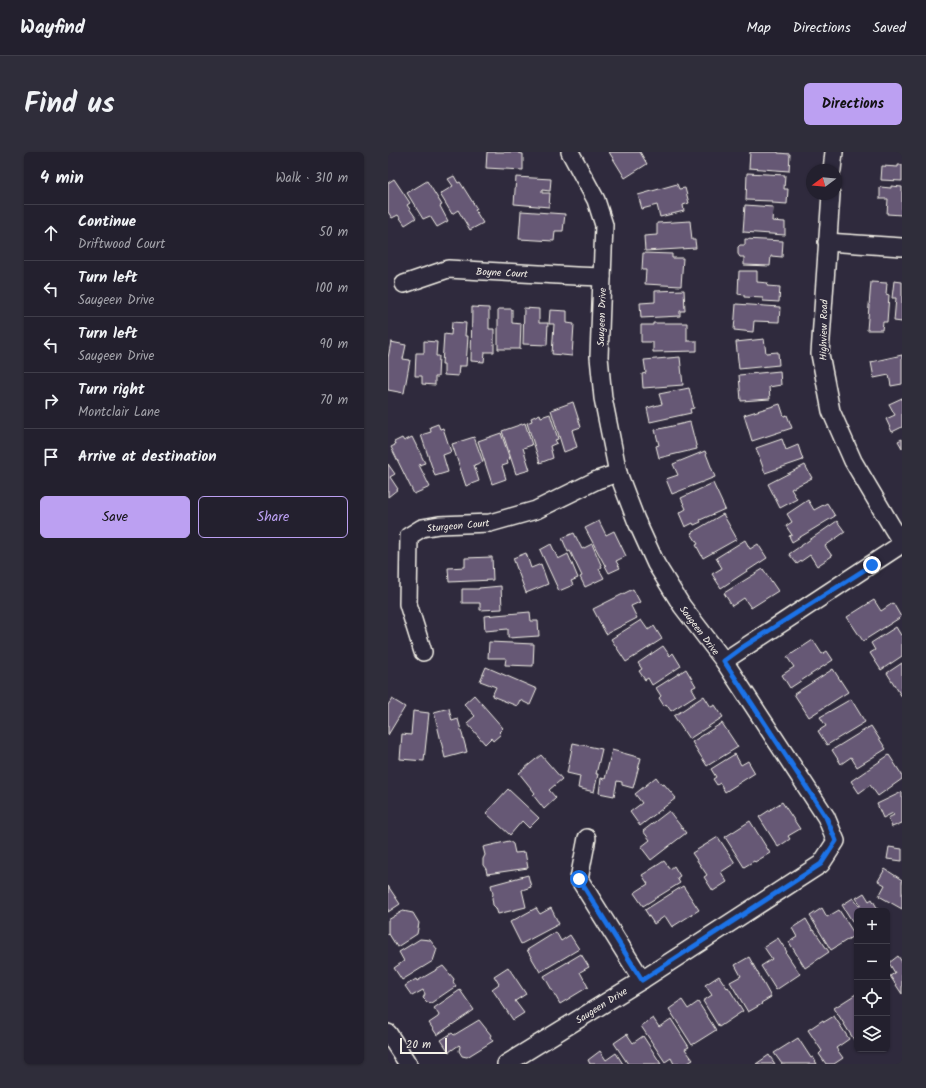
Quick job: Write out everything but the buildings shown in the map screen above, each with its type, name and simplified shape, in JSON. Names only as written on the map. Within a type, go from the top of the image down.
[{"type":"street","name":"Saugeen Drive","points":[[506,1064],[642,980],[821,864],[836,841],[826,817],[724,661],[682,606],[656,564],[636,520],[618,473],[603,398],[599,358],[604,225],[596,200],[570,152]]},
{"type":"street","points":[[833,164],[834,152]]},
{"type":"street","name":"Highview Road","points":[[830,200],[820,354],[831,411],[853,461],[902,543]]},
{"type":"street","points":[[827,242],[902,247]]},
{"type":"street","name":"Boyne Court","points":[[404,284],[448,269],[602,277]]},
{"type":"street","name":"Sturgeon Court","points":[[423,652],[408,604],[409,536],[422,528],[439,525],[490,523],[536,510],[596,480],[618,473]]},
{"type":"street","points":[[724,661],[902,543]]},
{"type":"street","points":[[587,838],[579,879],[642,980]]},
{"type":"street","points":[[388,1033],[408,1064]]},
{"type":"route","points":[[579,879],[642,980],[821,864],[836,841],[826,817],[724,661],[743,647],[872,565]]}]
